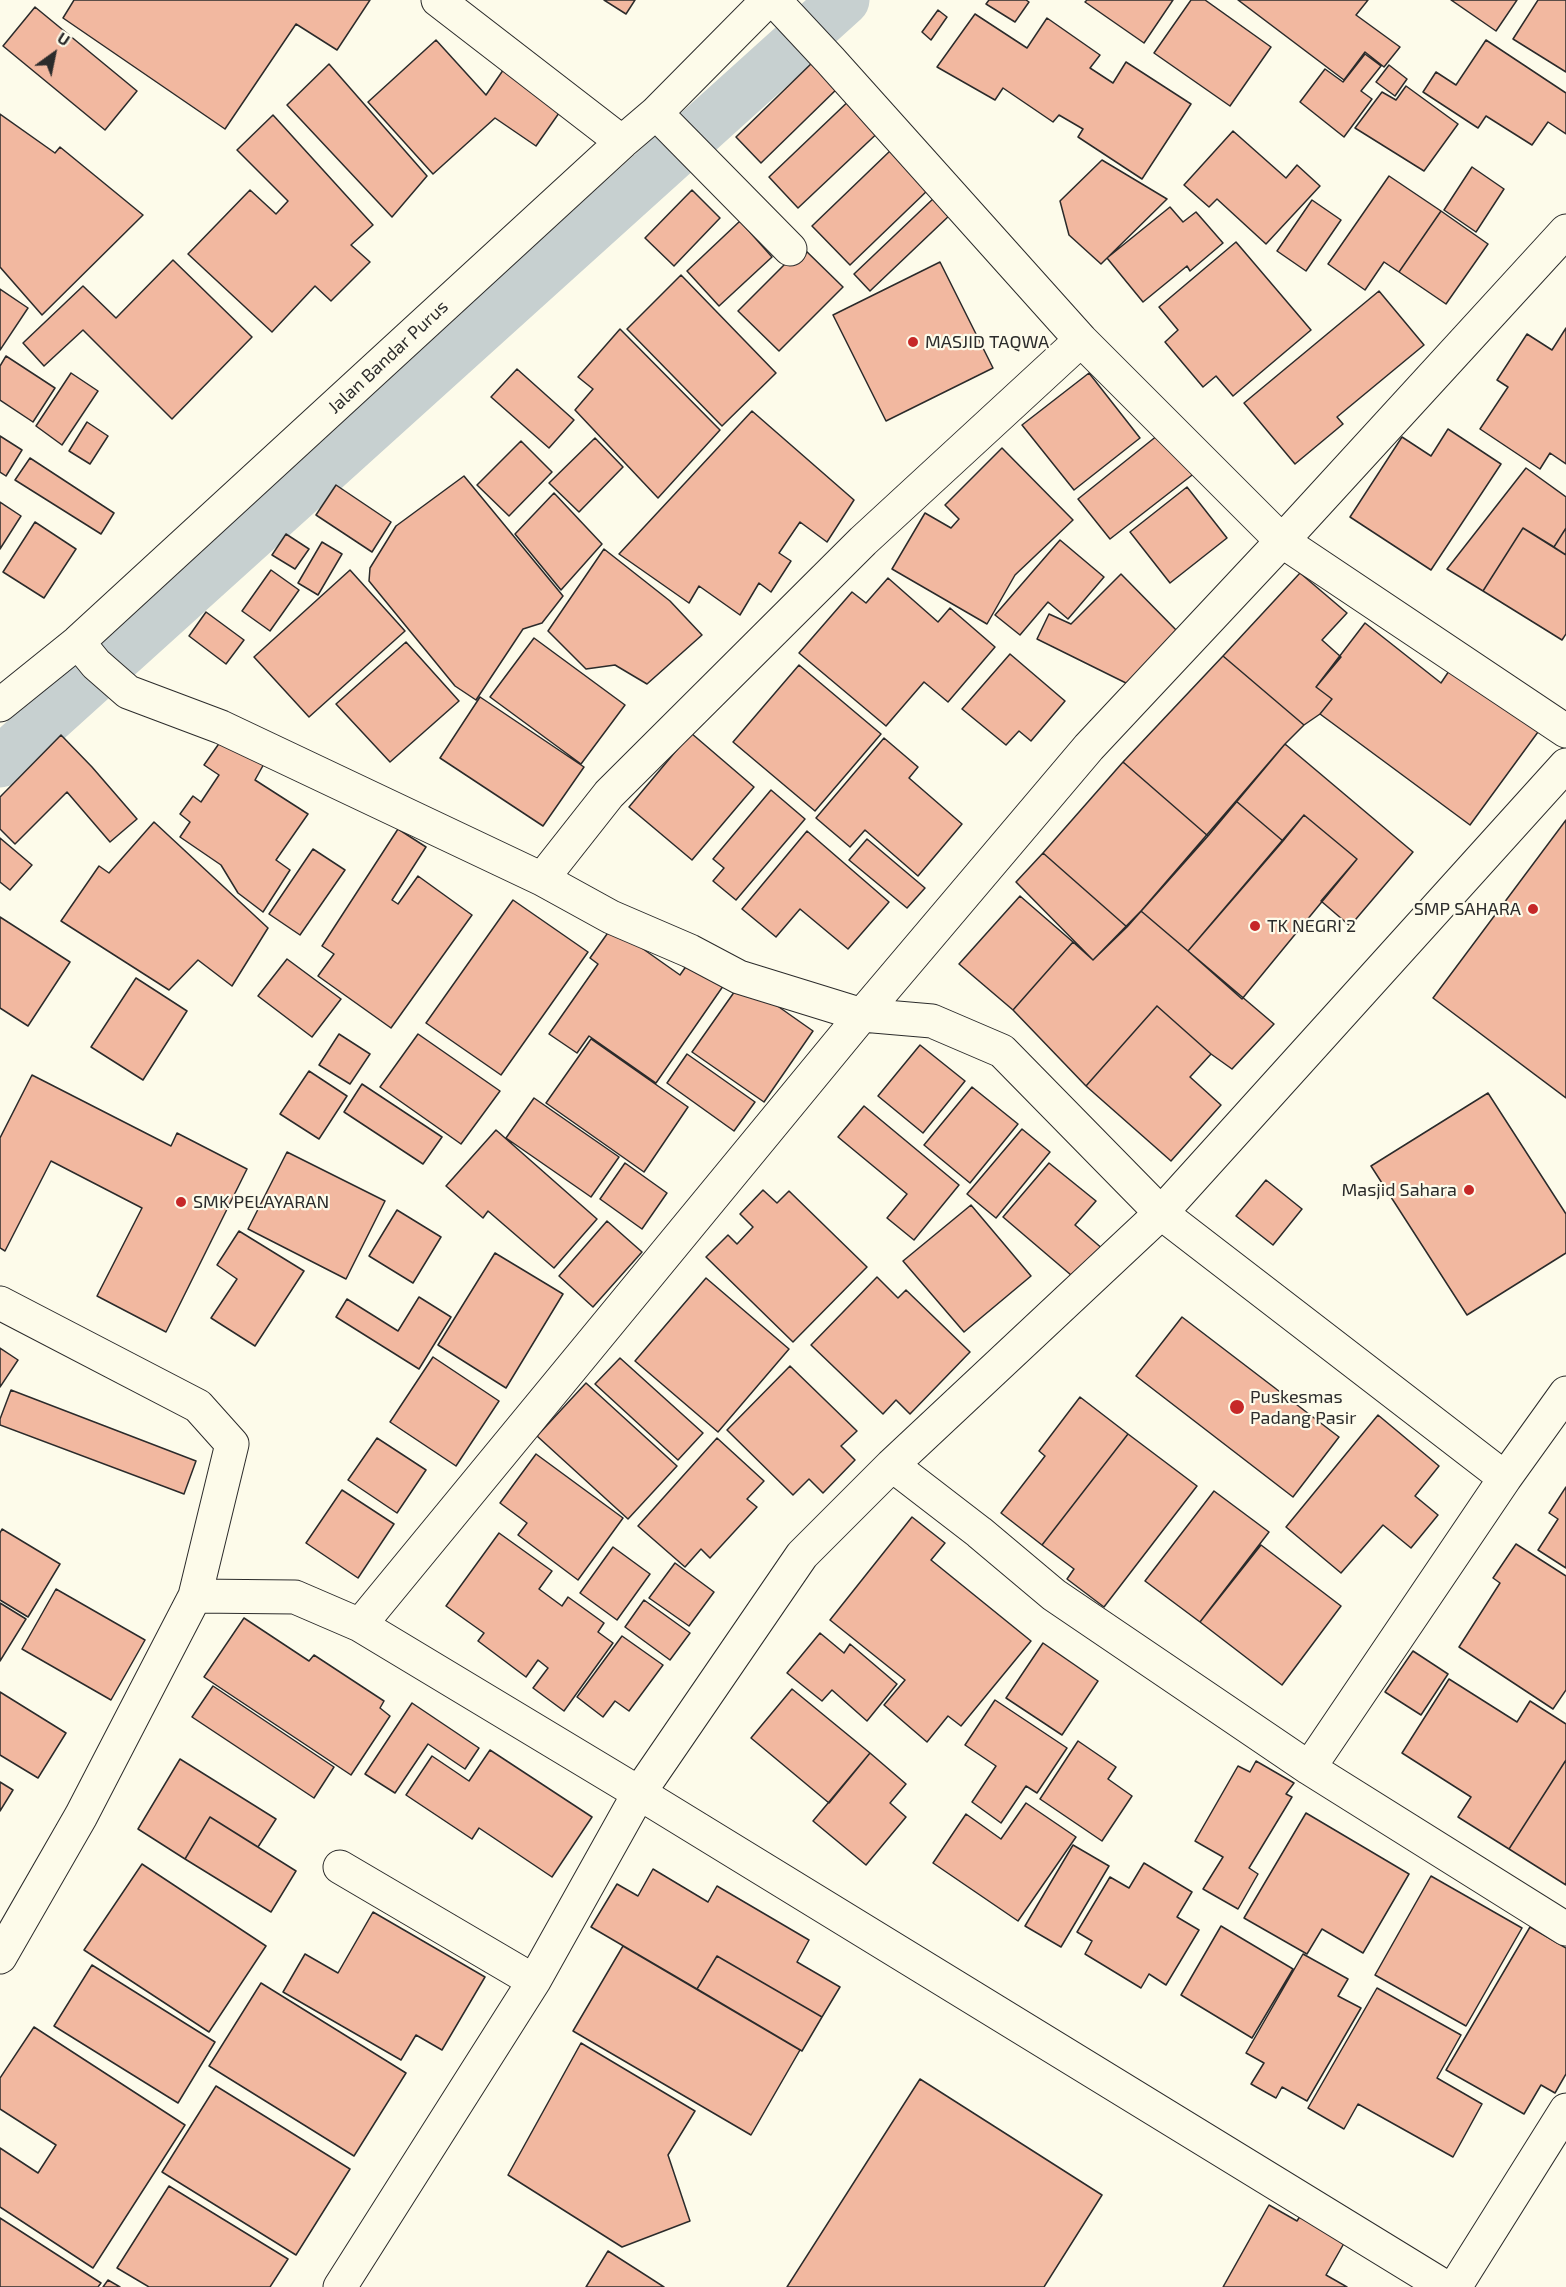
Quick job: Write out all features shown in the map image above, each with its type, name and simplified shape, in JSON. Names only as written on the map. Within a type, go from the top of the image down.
[{"type":"street","points":[[438,0],[622,142]]},
{"type":"street","name":"Jalan Bandar Purus","points":[[0,705],[87,653],[622,142],[656,113],[768,0]]},
{"type":"street","points":[[774,0],[1081,340],[1282,541],[1566,731]]},
{"type":"street","points":[[656,113],[790,249]]},
{"type":"street","points":[[360,1625],[862,1015],[1089,747],[1282,541],[1566,231]]},
{"type":"street","points":[[542,879],[609,794],[863,542],[1081,340]]},
{"type":"street","points":[[87,653],[128,692],[221,727],[542,879],[611,917],[690,951],[739,977],[862,1015],[932,1021],[1002,1051],[1161,1213],[1505,1478]]},
{"type":"street","points":[[340,2287],[534,1981],[639,1792],[802,1555],[892,1465],[1161,1213],[1566,765]]},
{"type":"street","points":[[0,1303],[198,1406],[232,1444],[195,1596],[81,1816],[0,1957]]},
{"type":"street","points":[[1309,1768],[1505,1478],[1566,1393]]},
{"type":"street","points":[[892,1465],[979,1532],[1054,1595],[1309,1768],[1566,1929]]},
{"type":"street","points":[[195,1596],[295,1597],[360,1625],[639,1792],[1445,2287]]},
{"type":"street","points":[[340,1867],[534,1981]]},
{"type":"street","points":[[1455,2287],[1566,2110]]},
{"type":"building","points":[[74,0],[370,0],[337,50],[296,24],[225,129],[63,18]]},
{"type":"building","points":[[604,0],[635,0],[626,14]]},
{"type":"building","points":[[989,0],[1026,0],[1029,2],[1015,22],[986,4]]},
{"type":"building","points":[[1087,0],[1173,0],[1144,43],[1085,2]]},
{"type":"building","points":[[1191,0],[1205,0],[1271,47],[1230,106],[1154,53]]},
{"type":"building","points":[[1238,0],[1368,0],[1356,15],[1400,47],[1384,67],[1365,52],[1344,80]]},
{"type":"building","points":[[1451,0],[1517,0],[1496,31]]},
{"type":"building","points":[[1538,0],[1566,0],[1566,72],[1513,39]]},
{"type":"building","points":[[35,7],[137,91],[105,130],[3,46]]},
{"type":"building","points":[[938,10],[947,17],[931,40],[922,32]]},
{"type":"building","points":[[975,14],[1027,48],[1047,18],[1100,55],[1090,68],[1113,83],[1126,62],[1191,104],[1142,179],[1078,137],[1083,129],[1059,115],[1053,122],[1003,88],[995,100],[937,67]]},
{"type":"building","points":[[436,40],[486,95],[508,63],[566,103],[536,146],[495,118],[433,174],[368,102]]},
{"type":"building","points":[[1486,40],[1566,93],[1566,134],[1548,122],[1532,145],[1486,116],[1478,128],[1423,92],[1436,72],[1456,85]]},
{"type":"building","points":[[1365,54],[1381,66],[1361,91],[1372,99],[1344,137],[1300,102],[1325,69],[1343,82]]},
{"type":"building","points":[[817,58],[842,84],[761,163],[736,137]]},
{"type":"building","points":[[329,64],[427,176],[392,217],[287,105]]},
{"type":"building","points":[[1389,65],[1407,79],[1395,96],[1376,82]]},
{"type":"building","points":[[1406,86],[1458,124],[1424,171],[1355,128],[1382,92],[1396,100]]},
{"type":"building","points":[[855,95],[885,126],[798,208],[769,177]]},
{"type":"building","points":[[0,114],[55,153],[60,147],[143,215],[42,315],[0,267]]},
{"type":"building","points":[[273,115],[373,225],[351,245],[370,262],[331,301],[315,286],[272,332],[188,254],[250,190],[276,214],[288,201],[237,150]]},
{"type":"building","points":[[1233,131],[1286,178],[1297,165],[1320,186],[1266,244],[1217,199],[1209,207],[1184,185]]},
{"type":"building","points":[[891,150],[929,189],[850,265],[812,226]]},
{"type":"building","points":[[1102,160],[1167,199],[1101,264],[1069,235],[1060,201]]},
{"type":"building","points":[[1472,167],[1504,189],[1476,232],[1444,210]]},
{"type":"building","points":[[1389,176],[1441,211],[1399,272],[1384,262],[1365,290],[1328,264]]},
{"type":"building","points":[[692,190],[720,218],[674,266],[645,238]]},
{"type":"building","points":[[935,197],[951,214],[870,291],[854,274]]},
{"type":"building","points":[[1312,200],[1341,220],[1306,271],[1277,251]]},
{"type":"building","points":[[1170,207],[1183,222],[1196,212],[1223,243],[1190,271],[1187,266],[1143,302],[1107,258]]},
{"type":"building","points":[[1441,211],[1488,244],[1446,304],[1399,272]]},
{"type":"building","points":[[740,221],[772,257],[719,306],[687,271]]},
{"type":"building","points":[[1236,242],[1311,330],[1233,396],[1216,376],[1203,387],[1165,342],[1178,330],[1159,307]]},
{"type":"building","points":[[802,247],[843,287],[779,351],[738,311]]},
{"type":"building","points":[[173,260],[252,337],[172,419],[83,330],[44,366],[23,343],[83,286],[116,318]]},
{"type":"building","name":"MASJID TAQWA","points":[[940,262],[993,368],[886,421],[833,315]]},
{"type":"building","points":[[681,275],[776,373],[722,426],[627,329]]},
{"type":"building","points":[[0,289],[28,308],[0,350]]},
{"type":"building","points":[[1379,291],[1424,345],[1337,417],[1343,424],[1295,464],[1244,403]]},
{"type":"building","points":[[1566,328],[1566,464],[1550,453],[1540,469],[1480,429],[1508,387],[1497,380],[1527,334],[1552,350]]},
{"type":"building","points":[[620,329],[720,430],[658,498],[575,410],[593,389],[578,377]]},
{"type":"building","points":[[6,356],[55,388],[33,422],[0,400],[0,366]]},
{"type":"building","points":[[517,369],[574,420],[549,448],[491,397]]},
{"type":"building","points":[[71,373],[98,391],[62,445],[36,426]]},
{"type":"building","points":[[1089,373],[1140,438],[1074,490],[1022,425]]},
{"type":"building","points":[[752,411],[854,500],[827,542],[800,522],[779,553],[791,561],[771,592],[759,583],[740,615],[699,586],[689,603],[619,554]]},
{"type":"building","points":[[87,422],[108,436],[90,464],[69,451]]},
{"type":"building","points":[[1448,429],[1501,464],[1431,570],[1350,517],[1402,437],[1431,456]]},
{"type":"building","points":[[1163,431],[1196,472],[1110,539],[1078,499]]},
{"type":"building","points":[[0,436],[22,450],[6,476],[0,472]]},
{"type":"building","points":[[595,438],[623,467],[579,512],[549,483]]},
{"type":"building","points":[[521,441],[552,472],[509,516],[477,485]]},
{"type":"building","points":[[1002,448],[1073,520],[1015,575],[987,624],[892,569],[925,513],[951,528],[959,519],[945,505]]},
{"type":"building","points":[[30,458],[114,513],[101,534],[15,480]]},
{"type":"building","points":[[1526,468],[1566,497],[1566,528],[1554,547],[1523,528],[1483,591],[1447,569]]},
{"type":"building","points":[[464,476],[563,596],[542,623],[523,629],[476,700],[455,686],[369,581],[370,568],[396,526]]},
{"type":"building","points":[[336,485],[391,522],[372,552],[316,515]]},
{"type":"building","points":[[1187,487],[1227,538],[1170,583],[1130,532]]},
{"type":"building","points":[[554,493],[602,544],[561,590],[515,534]]},
{"type":"building","points":[[0,502],[21,516],[0,549]]},
{"type":"building","points":[[35,522],[76,549],[44,598],[3,572]]},
{"type":"building","points":[[1523,528],[1566,555],[1566,634],[1562,640],[1483,591]]},
{"type":"building","points":[[1566,528],[1566,555],[1554,547]]},
{"type":"building","points":[[286,534],[309,549],[295,569],[272,555]]},
{"type":"building","points":[[1060,540],[1104,577],[1068,619],[1048,602],[1020,635],[995,615]]},
{"type":"building","points":[[322,542],[342,554],[318,595],[298,583]]},
{"type":"building","points":[[604,549],[670,601],[702,635],[647,684],[615,665],[586,669],[548,631]]},
{"type":"building","points":[[271,570],[299,590],[270,631],[242,611]]},
{"type":"building","points":[[350,570],[405,631],[309,717],[254,657]]},
{"type":"building","points":[[1300,573],[1347,613],[1322,640],[1341,657],[1316,687],[1332,699],[1320,714],[1304,725],[1223,656]]},
{"type":"building","points":[[1121,574],[1181,635],[1130,685],[1037,639],[1049,614],[1071,624]]},
{"type":"building","points":[[888,578],[938,622],[950,608],[995,647],[948,702],[924,682],[886,726],[799,653],[852,592],[866,603]]},
{"type":"building","points":[[206,612],[244,640],[226,664],[189,636]]},
{"type":"building","points":[[1365,623],[1441,683],[1455,662],[1538,732],[1470,825],[1320,714],[1332,699],[1316,687]]},
{"type":"building","points":[[534,638],[625,705],[581,764],[490,697]]},
{"type":"building","points":[[406,642],[459,701],[390,762],[336,704]]},
{"type":"building","points":[[1010,654],[1065,701],[1031,741],[1019,731],[1006,745],[962,709]]},
{"type":"building","points":[[1223,656],[1304,725],[1285,744],[1208,836],[1123,762]]},
{"type":"building","points":[[799,665],[881,734],[815,811],[733,742]]},
{"type":"building","points":[[480,697],[584,767],[543,826],[440,758]]},
{"type":"building","points":[[691,733],[754,787],[692,860],[629,807]]},
{"type":"building","points":[[61,735],[137,819],[110,842],[67,792],[15,844],[0,829],[0,797]]},
{"type":"building","points":[[225,735],[265,762],[255,780],[308,814],[276,860],[290,870],[263,912],[238,893],[221,865],[180,837],[190,822],[180,814],[193,796],[201,802],[219,775],[204,765]]},
{"type":"building","points":[[884,738],[918,767],[909,778],[962,824],[918,876],[865,830],[850,847],[816,818]]},
{"type":"building","points":[[1285,744],[1413,852],[1350,926],[1321,901],[1357,859],[1304,815],[1283,841],[1236,801]]},
{"type":"building","points":[[1123,762],[1208,836],[1127,927],[1043,853]]},
{"type":"building","points":[[771,790],[805,819],[736,900],[713,881],[724,868],[713,859]]},
{"type":"building","points":[[1236,801],[1283,841],[1188,951],[1141,911]]},
{"type":"building","name":"TK NEGRI 2","points":[[1304,815],[1357,859],[1242,999],[1188,951]]},
{"type":"building","name":"SMP SAHARA","points":[[1566,820],[1566,1098],[1433,998]]},
{"type":"building","points":[[154,822],[268,928],[232,986],[198,960],[169,990],[61,921],[99,866],[109,873]]},
{"type":"building","points":[[398,829],[426,847],[392,900],[398,904],[418,876],[472,915],[391,1028],[318,976],[334,954],[322,946]]},
{"type":"building","points":[[807,831],[889,902],[848,949],[800,909],[776,937],[742,909]]},
{"type":"building","points":[[0,838],[32,865],[10,890],[0,882]]},
{"type":"building","points":[[867,839],[925,888],[907,908],[849,860]]},
{"type":"building","points":[[313,849],[345,870],[300,935],[269,914]]},
{"type":"building","points":[[1043,853],[1127,927],[1093,960],[1016,882]]},
{"type":"building","points":[[1020,896],[1073,942],[1013,1010],[959,964]]},
{"type":"building","points":[[513,900],[588,952],[501,1075],[426,1023]]},
{"type":"building","points":[[1141,911],[1274,1024],[1232,1069],[1211,1054],[1157,1006],[1086,1086],[1013,1010],[1073,942],[1093,960]]},
{"type":"building","points":[[0,917],[70,962],[28,1026],[0,1008]]},
{"type":"building","points":[[612,927],[680,975],[694,955],[728,979],[656,1083],[589,1036],[577,1053],[549,1034],[598,964],[590,958]]},
{"type":"building","points":[[287,959],[341,999],[312,1037],[258,996]]},
{"type":"building","points":[[136,978],[187,1011],[143,1080],[91,1047]]},
{"type":"building","points":[[742,981],[813,1031],[764,1102],[692,1052]]},
{"type":"building","points":[[1157,1006],[1211,1054],[1190,1077],[1221,1105],[1171,1161],[1086,1086]]},
{"type":"building","points":[[339,1034],[370,1054],[350,1084],[319,1065]]},
{"type":"building","points":[[418,1034],[500,1091],[461,1144],[380,1087]]},
{"type":"building","points":[[591,1039],[688,1107],[644,1172],[546,1103]]},
{"type":"building","points":[[920,1045],[965,1081],[923,1133],[878,1096]]},
{"type":"building","points":[[687,1054],[755,1102],[734,1131],[667,1083]]},
{"type":"building","points":[[309,1071],[347,1096],[319,1139],[280,1114]]},
{"type":"building","name":"SMK PELAYARAN","points":[[32,1075],[171,1146],[177,1133],[247,1169],[166,1332],[97,1296],[142,1208],[51,1161],[5,1251],[0,1248],[0,1138]]},
{"type":"building","points":[[362,1084],[442,1137],[423,1164],[344,1112]]},
{"type":"building","points":[[972,1087],[1018,1124],[970,1183],[924,1145]]},
{"type":"building","name":"Masjid Sahara","points":[[1488,1093],[1566,1214],[1566,1253],[1467,1315],[1371,1166]]},
{"type":"building","points":[[534,1098],[619,1157],[591,1197],[506,1138]]},
{"type":"building","points":[[864,1106],[959,1185],[914,1240],[887,1218],[907,1194],[838,1137]]},
{"type":"building","points":[[1022,1129],[1050,1152],[996,1218],[967,1194]]},
{"type":"building","points":[[496,1130],[597,1219],[554,1268],[488,1211],[483,1218],[446,1186]]},
{"type":"building","points":[[287,1152],[385,1201],[346,1279],[248,1229]]},
{"type":"building","points":[[625,1163],[667,1193],[642,1229],[600,1199]]},
{"type":"building","points":[[1049,1163],[1096,1201],[1075,1225],[1104,1250],[1078,1281],[1003,1217]]},
{"type":"building","points":[[1266,1180],[1302,1209],[1273,1245],[1236,1216]]},
{"type":"building","points":[[763,1190],[777,1203],[789,1191],[867,1267],[793,1342],[706,1257],[728,1235],[737,1244],[753,1227],[740,1214]]},
{"type":"building","points":[[971,1205],[1031,1276],[964,1332],[903,1261]]},
{"type":"building","points":[[397,1210],[441,1237],[413,1283],[369,1256]]},
{"type":"building","points":[[607,1221],[642,1252],[593,1307],[559,1276]]},
{"type":"building","points":[[239,1231],[304,1271],[255,1346],[211,1318],[237,1279],[217,1265]]},
{"type":"building","points":[[495,1253],[563,1294],[506,1388],[438,1345]]},
{"type":"building","points":[[877,1277],[898,1298],[906,1290],[970,1352],[910,1414],[896,1400],[883,1414],[811,1345]]},
{"type":"building","points":[[706,1278],[789,1349],[718,1432],[635,1361]]},
{"type":"building","points":[[419,1297],[451,1317],[419,1369],[336,1317],[347,1299],[398,1331]]},
{"type":"building","name":"Puskesmas Padang Pasir","points":[[1182,1317],[1339,1437],[1293,1497],[1136,1376]]},
{"type":"building","points":[[0,1348],[18,1360],[0,1387]]},
{"type":"building","points":[[433,1357],[499,1401],[456,1466],[390,1422]]},
{"type":"building","points":[[620,1358],[703,1433],[678,1460],[595,1384]]},
{"type":"building","points":[[790,1366],[857,1431],[841,1446],[855,1460],[823,1493],[809,1479],[793,1495],[727,1430]]},
{"type":"building","points":[[586,1383],[677,1466],[628,1519],[537,1436]]},
{"type":"building","points":[[11,1390],[196,1461],[184,1494],[0,1425]]},
{"type":"building","points":[[1080,1397],[1128,1434],[1042,1545],[1001,1513],[1045,1456],[1039,1451]]},
{"type":"building","points":[[1378,1415],[1439,1466],[1415,1496],[1438,1515],[1411,1548],[1383,1525],[1341,1573],[1286,1527]]},
{"type":"building","points":[[1128,1434],[1197,1486],[1104,1607],[1067,1579],[1074,1569],[1042,1545]]},
{"type":"building","points":[[377,1438],[426,1470],[397,1513],[348,1480]]},
{"type":"building","points":[[717,1438],[764,1481],[747,1499],[757,1507],[710,1558],[701,1549],[685,1567],[638,1526]]},
{"type":"building","points":[[536,1454],[623,1518],[578,1580],[518,1535],[527,1523],[500,1503]]},
{"type":"building","points":[[1566,1487],[1566,1568],[1538,1550],[1558,1519],[1549,1513]]},
{"type":"building","points":[[342,1490],[394,1524],[358,1578],[306,1543]]},
{"type":"building","points":[[1214,1491],[1269,1532],[1200,1622],[1145,1581]]},
{"type":"building","points":[[912,1517],[945,1543],[931,1560],[1031,1641],[961,1726],[948,1716],[927,1742],[884,1705],[905,1680],[830,1620]]},
{"type":"building","points":[[2,1529],[60,1564],[28,1617],[0,1600],[0,1533]]},
{"type":"building","points":[[499,1533],[552,1571],[539,1589],[562,1606],[568,1597],[604,1623],[598,1632],[613,1643],[564,1711],[533,1688],[548,1668],[538,1660],[526,1677],[478,1641],[484,1633],[446,1606]]},
{"type":"building","points":[[1516,1544],[1566,1576],[1566,1690],[1553,1709],[1459,1647],[1500,1583],[1493,1578]]},
{"type":"building","points":[[1261,1545],[1341,1606],[1282,1685],[1200,1622]]},
{"type":"building","points":[[613,1547],[650,1574],[617,1620],[580,1593]]},
{"type":"building","points":[[675,1563],[714,1592],[689,1626],[649,1598]]},
{"type":"building","points":[[56,1589],[145,1640],[111,1700],[22,1649]]},
{"type":"building","points":[[644,1600],[690,1633],[670,1660],[625,1627]]},
{"type":"building","points":[[0,1603],[26,1619],[0,1661]]},
{"type":"building","points":[[244,1618],[309,1661],[314,1655],[384,1701],[380,1708],[390,1716],[351,1775],[204,1677]]},
{"type":"building","points":[[820,1633],[844,1653],[850,1644],[897,1684],[867,1721],[832,1690],[822,1701],[787,1673]]},
{"type":"building","points":[[622,1636],[663,1665],[629,1711],[615,1701],[603,1717],[577,1697]]},
{"type":"building","points":[[1043,1643],[1098,1681],[1062,1735],[1006,1698]]},
{"type":"building","points":[[1413,1651],[1448,1674],[1421,1715],[1385,1692]]},
{"type":"building","points":[[1449,1679],[1517,1722],[1530,1701],[1566,1724],[1566,1760],[1509,1849],[1458,1817],[1471,1797],[1402,1753]]},
{"type":"building","points":[[213,1686],[334,1767],[314,1798],[192,1717]]},
{"type":"building","points":[[792,1689],[870,1753],[829,1803],[751,1738]]},
{"type":"building","points":[[0,1692],[66,1733],[38,1778],[0,1755]]},
{"type":"building","points":[[995,1700],[1067,1748],[1037,1793],[1026,1786],[1001,1823],[972,1802],[996,1766],[965,1745]]},
{"type":"building","points":[[412,1703],[479,1748],[465,1769],[428,1744],[395,1793],[365,1774]]},
{"type":"building","points":[[1078,1741],[1116,1767],[1108,1779],[1132,1796],[1102,1841],[1040,1799]]},
{"type":"building","points":[[490,1750],[592,1817],[552,1877],[479,1828],[472,1839],[406,1795],[432,1756],[469,1781]]},
{"type":"building","points":[[870,1753],[906,1784],[890,1803],[906,1817],[866,1865],[813,1821]]},
{"type":"building","points":[[180,1759],[276,1819],[258,1847],[210,1817],[185,1859],[138,1829]]},
{"type":"building","points":[[1566,1760],[1566,1885],[1509,1849]]},
{"type":"building","points":[[1256,1761],[1294,1783],[1286,1794],[1292,1797],[1249,1868],[1258,1874],[1238,1909],[1203,1889],[1223,1857],[1195,1841],[1238,1766],[1250,1772]]},
{"type":"building","points":[[0,1782],[13,1790],[0,1811]]},
{"type":"building","points":[[1026,1803],[1076,1837],[1018,1921],[933,1863],[966,1814],[1001,1839]]},
{"type":"building","points":[[1306,1813],[1409,1874],[1363,1953],[1322,1929],[1307,1954],[1244,1918]]},
{"type":"building","points":[[210,1817],[296,1871],[271,1912],[185,1859]]},
{"type":"building","points":[[1073,1845],[1109,1866],[1061,1947],[1025,1926]]},
{"type":"building","points":[[1144,1863],[1192,1892],[1177,1917],[1199,1930],[1166,1985],[1149,1974],[1141,1988],[1085,1954],[1092,1941],[1077,1932],[1110,1877],[1129,1888]]},
{"type":"building","points":[[142,1864],[266,1946],[209,2032],[84,1950]]},
{"type":"building","points":[[653,1869],[708,1902],[717,1886],[809,1940],[797,1962],[840,1987],[822,2017],[717,1956],[697,1989],[591,1927],[617,1884],[638,1896]]},
{"type":"building","points":[[1431,1876],[1522,1928],[1466,2026],[1375,1975]]},
{"type":"building","points":[[373,1912],[485,1977],[442,2050],[416,2035],[401,2060],[283,1992],[305,1954],[338,1973]]},
{"type":"building","points":[[1221,1926],[1293,1969],[1252,2038],[1181,1995]]},
{"type":"building","points":[[1530,1927],[1566,1948],[1566,2074],[1555,2093],[1541,2085],[1524,2114],[1446,2070]]},
{"type":"building","points":[[623,1946],[800,2050],[751,2135],[573,2031]]},
{"type":"building","points":[[1303,1954],[1348,1979],[1338,1996],[1361,2008],[1307,2101],[1282,2087],[1276,2098],[1251,2084],[1264,2063],[1246,2053]]},
{"type":"building","points":[[717,1956],[822,2017],[802,2051],[697,1989]]},
{"type":"building","points":[[92,1965],[215,2042],[178,2103],[54,2026]]},
{"type":"building","points":[[261,1983],[406,2073],[354,2156],[209,2066]]},
{"type":"building","points":[[1377,1988],[1461,2035],[1437,2078],[1482,2104],[1453,2157],[1358,2104],[1344,2129],[1308,2108]]},
{"type":"building","points":[[34,2027],[185,2125],[93,2268],[0,2207],[0,2148],[38,2173],[56,2145],[0,2109],[0,2078]]},
{"type":"building","points":[[581,2043],[695,2111],[668,2155],[690,2221],[622,2247],[508,2175]]},
{"type":"building","points":[[920,2079],[1102,2195],[1044,2287],[787,2287]]},
{"type":"building","points":[[216,2086],[350,2169],[296,2255],[162,2172]]},
{"type":"building","points":[[169,2186],[288,2259],[270,2287],[149,2287],[117,2268]]},
{"type":"building","points":[[1269,2205],[1297,2221],[1302,2213],[1347,2238],[1326,2275],[1347,2287],[1223,2287]]},
{"type":"building","points":[[0,2218],[101,2283],[98,2287],[0,2287]]},
{"type":"building","points":[[608,2251],[664,2287],[586,2287]]},
{"type":"building","points":[[108,2280],[120,2287],[103,2287]]},
{"type":"waterway","points":[[0,762],[844,0]]},
{"type":"place","name":"MASJID TAQWA","points":[[913,342]]},
{"type":"place","name":"SMP SAHARA","points":[[1533,909]]},
{"type":"place","name":"TK NEGRI 2","points":[[1255,926]]},
{"type":"place","name":"Masjid Sahara","points":[[1469,1190]]},
{"type":"place","name":"SMK PELAYARAN","points":[[181,1202]]},
{"type":"place","name":"Puskesmas Padang Pasir","points":[[1237,1407]]}]
